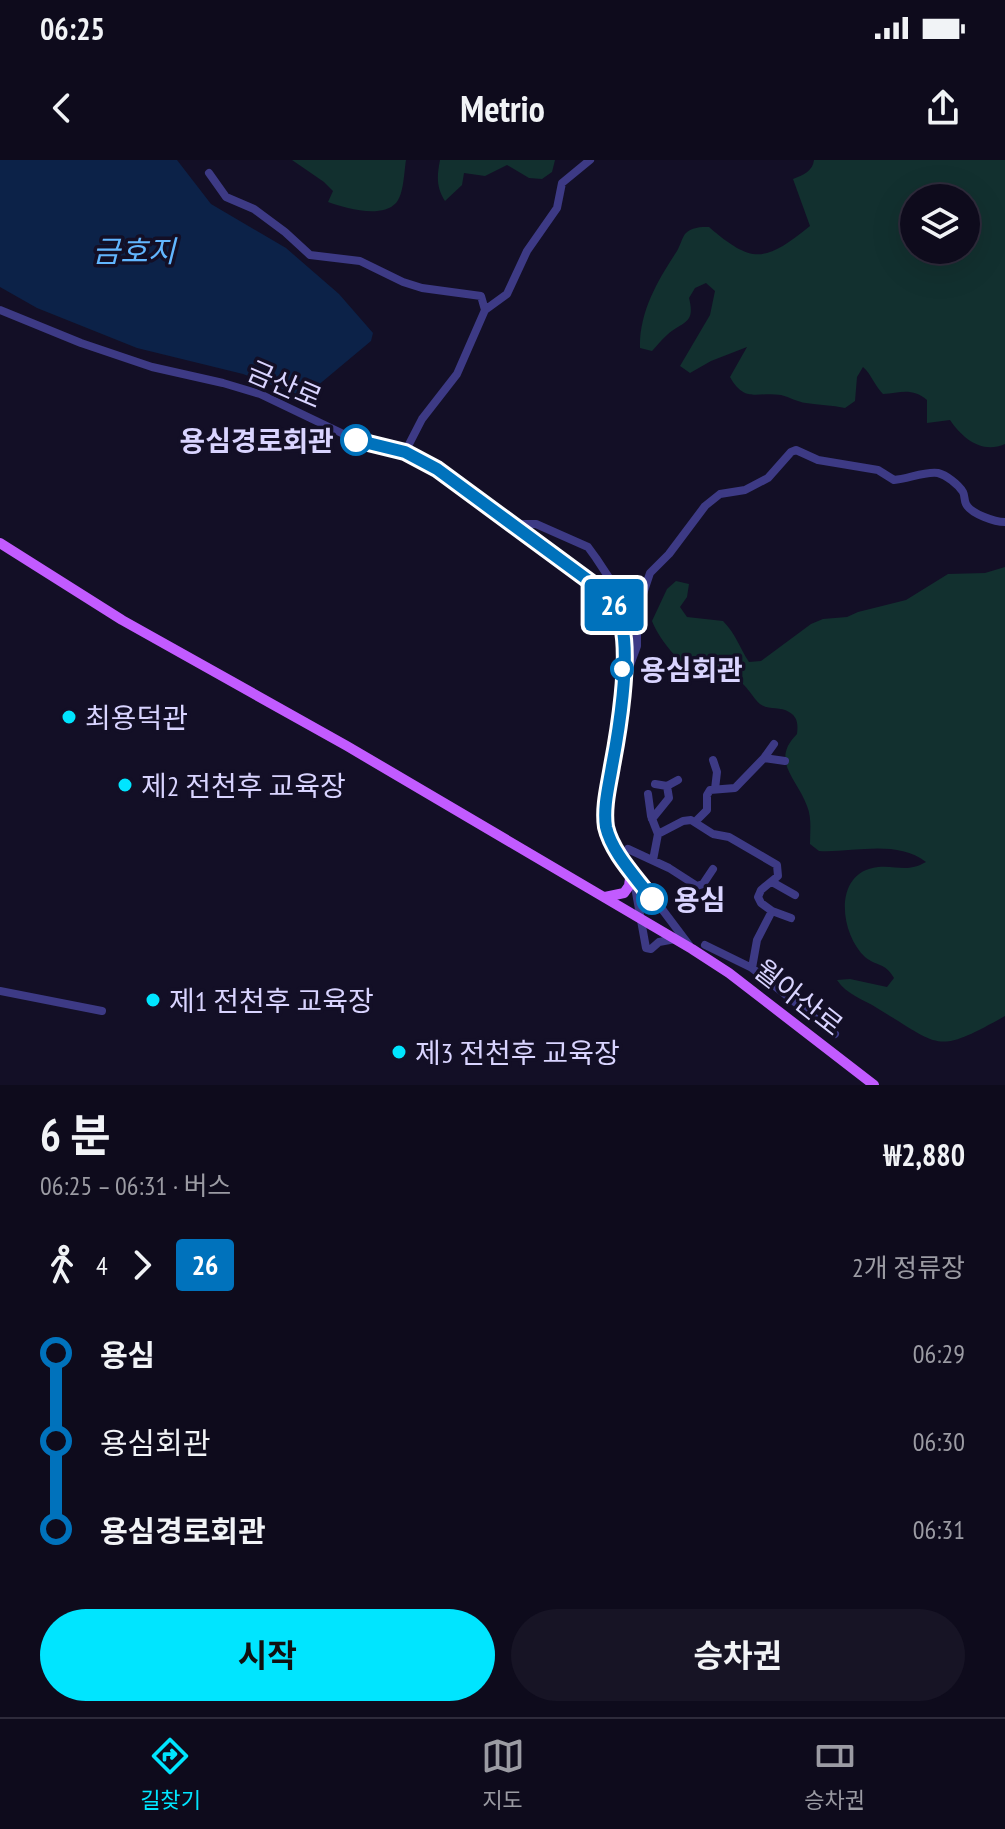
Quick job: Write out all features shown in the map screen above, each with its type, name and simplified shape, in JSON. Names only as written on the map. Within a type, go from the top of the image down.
[{"type":"main road","name":"월아산로","points":[[0,543],[122,620],[347,746],[692,949],[729,973],[874,1085]]},
{"type":"main road","points":[[605,897],[624,893],[629,886],[631,871]]},
{"type":"street","points":[[405,452],[422,419],[457,374],[485,310],[507,294],[527,251],[557,208],[562,183],[590,160]]},
{"type":"street","points":[[209,173],[226,197],[254,209],[310,255],[360,261],[422,288],[481,296],[485,310]]},
{"type":"street","name":"금산로","points":[[0,310],[81,343],[152,367],[260,394],[356,440],[405,452],[437,469],[600,589],[615,607],[622,627],[622,684],[606,825],[613,844],[631,871],[692,949]]},
{"type":"street","points":[[627,605],[643,594],[650,573],[713,498],[731,491],[745,490],[768,478],[796,450],[818,460],[878,470],[894,480],[935,472],[947,477],[963,492],[966,505],[974,512],[1005,522]]},
{"type":"street","points":[[512,524],[536,524],[588,547],[627,605],[637,634],[631,667],[622,684]]},
{"type":"street","points":[[696,821],[707,810],[708,793],[715,789],[725,791],[735,788],[774,744]]},
{"type":"street","points":[[764,758],[785,761]]},
{"type":"street","points":[[713,760],[717,772],[715,789]]},
{"type":"street","points":[[655,784],[667,786],[678,780]]},
{"type":"street","points":[[652,819],[669,798],[667,786]]},
{"type":"street","points":[[648,794],[658,834],[653,860]]},
{"type":"street","points":[[658,834],[683,821],[696,821],[710,833],[729,837],[777,865],[779,872],[758,897],[772,911],[791,918]]},
{"type":"street","points":[[628,849],[697,886],[703,884],[713,869]]},
{"type":"street","points":[[631,871],[646,948],[651,949],[659,942],[675,939]]},
{"type":"street","points":[[772,882],[795,895]]},
{"type":"street","points":[[752,968],[757,940],[772,911]]},
{"type":"street","points":[[705,945],[752,968],[835,1034]]},
{"type":"street","points":[[0,991],[102,1011]]},
{"type":"green space","points":[[292,160],[406,160],[399,199],[389,208],[372,211],[328,202],[333,191]]},
{"type":"green space","points":[[440,160],[555,160],[552,172],[542,179],[529,178],[507,165],[485,176],[464,173],[462,185],[445,201],[438,181]]},
{"type":"green space","points":[[814,160],[1005,160],[1005,444],[989,447],[974,443],[950,420],[927,423],[927,400],[911,392],[883,394],[863,367],[857,377],[855,401],[845,408],[803,402],[781,395],[752,395],[741,391],[730,377],[747,347],[690,373],[680,366],[710,315],[715,291],[706,283],[695,288],[689,298],[691,313],[686,321],[652,351],[640,348],[646,309],[685,234],[699,227],[709,227],[724,240],[749,253],[771,252],[810,226],[793,179],[812,167]]},
{"type":"green space","points":[[1005,567],[1005,1016],[965,1037],[939,1041],[915,1031],[856,996],[837,980],[850,979],[887,987],[894,978],[884,967],[865,957],[850,934],[845,905],[853,880],[863,871],[878,867],[907,868],[926,862],[901,851],[819,851],[810,844],[809,811],[786,761],[789,744],[797,734],[794,716],[786,710],[760,704],[737,680],[708,678],[691,670],[667,647],[652,621],[667,589],[676,581],[689,584],[687,597],[680,607],[687,617],[723,621],[749,662],[761,661],[811,624],[823,619],[847,617],[906,600],[948,574],[985,573]]},
{"type":"water","name":"금호지","points":[[0,160],[177,160],[211,204],[286,248],[339,294],[373,333],[371,341],[304,397],[243,374],[137,348],[37,308],[0,287]]},
{"type":"bus line","name":"26","points":[[356,440],[405,452],[437,469],[600,589],[615,607],[622,627],[623,655],[606,825],[613,844],[652,899]]},
{"type":"place","name":"용심경로회관","points":[[356,440]]},
{"type":"place","name":"용심회관","points":[[622,669]]},
{"type":"place","name":"최용덕관","points":[[69,717]]},
{"type":"place","name":"제2 전천후 교육장","points":[[125,785]]},
{"type":"place","name":"용심","points":[[652,899]]},
{"type":"place","name":"제1 전천후 교육장","points":[[153,1000]]},
{"type":"place","name":"제3 전천후 교육장","points":[[399,1052]]}]
